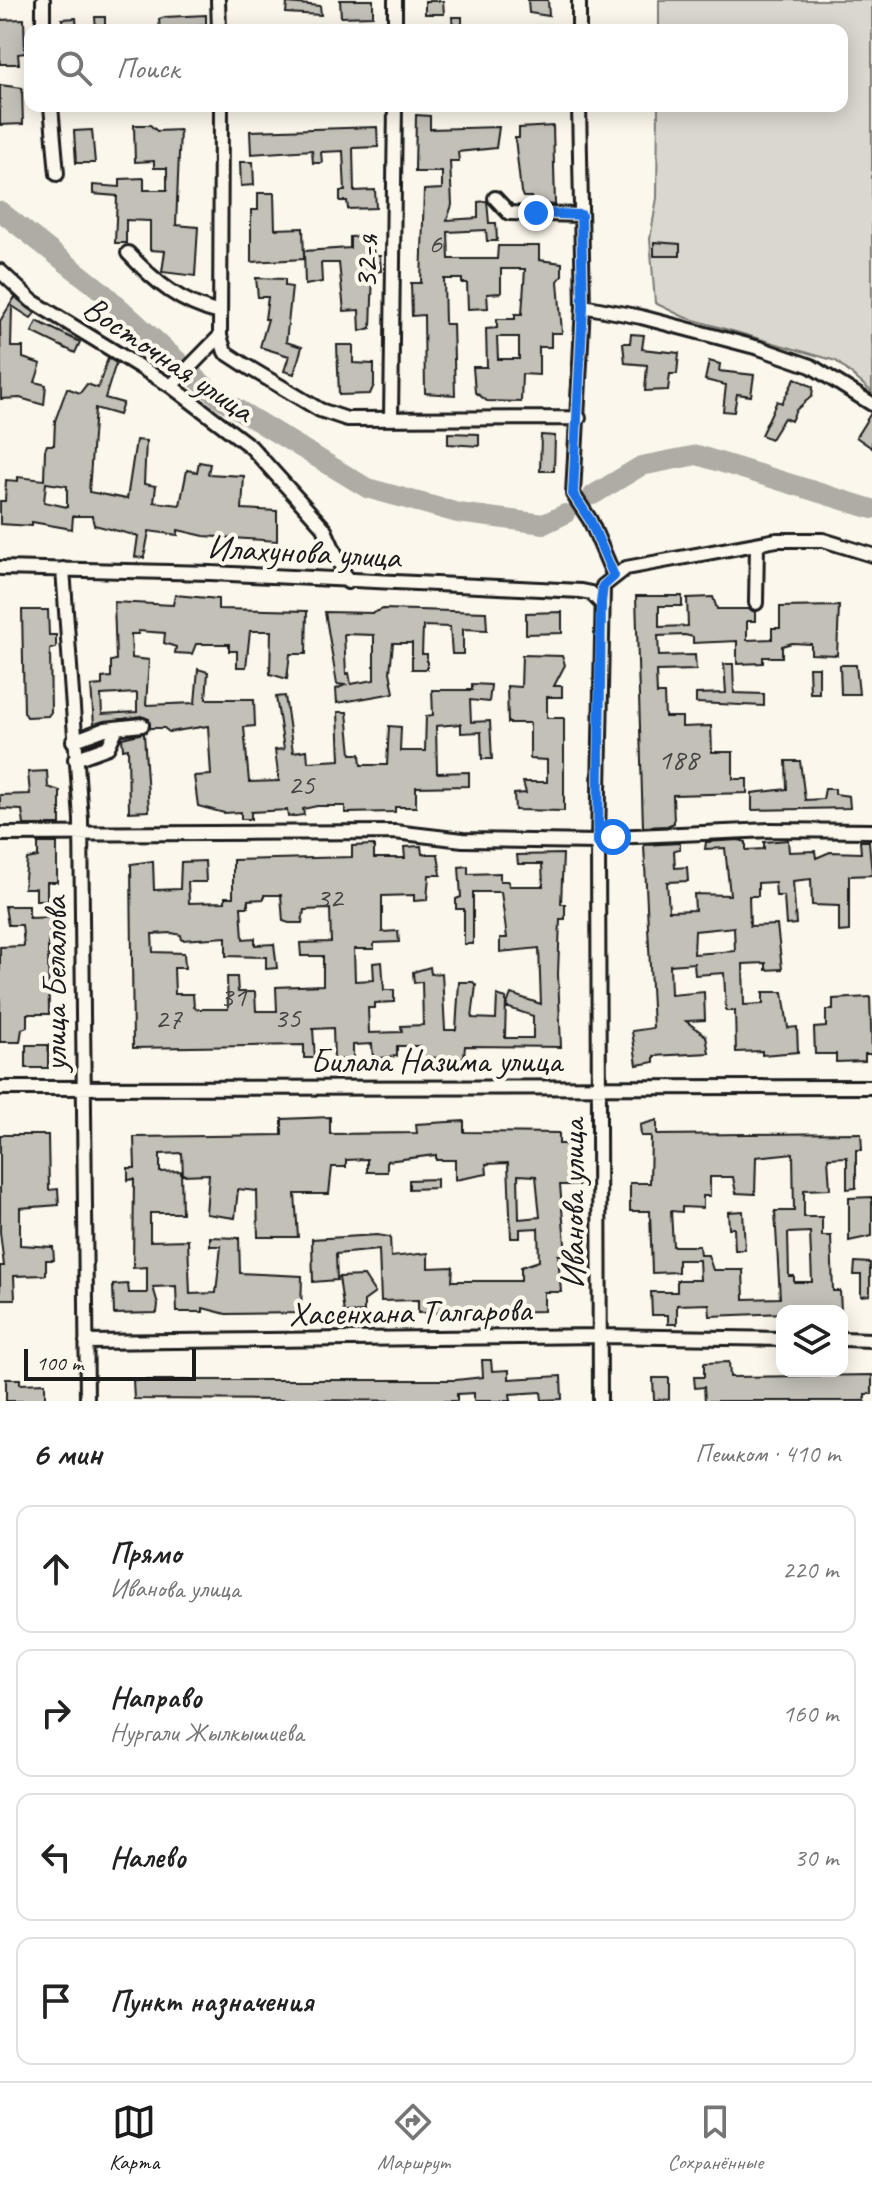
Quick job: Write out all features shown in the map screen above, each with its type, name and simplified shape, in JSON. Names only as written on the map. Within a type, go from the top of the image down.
[{"type":"street","points":[[43,0],[43,24]]},
{"type":"street","points":[[218,0],[219,24]]},
{"type":"street","points":[[395,0],[395,24]]},
{"type":"street","points":[[579,0],[579,24]]},
{"type":"street","points":[[52,112],[57,174]]},
{"type":"street","points":[[221,112],[220,336],[225,352],[320,410],[347,419],[579,418]]},
{"type":"street","name":"32-я","points":[[391,419],[395,112]]},
{"type":"street","points":[[579,112],[583,306],[573,494],[590,520],[614,576],[626,568],[777,540],[823,540],[872,555]]},
{"type":"street","points":[[495,198],[509,213],[581,215]]},
{"type":"street","points":[[128,253],[162,289],[196,307],[220,313]]},
{"type":"street","name":"Восточная улица","points":[[0,271],[32,301],[171,386],[251,447],[324,528],[348,582]]},
{"type":"street","points":[[583,306],[641,317],[759,348],[811,366],[872,404]]},
{"type":"street","points":[[171,386],[220,336]]},
{"type":"street","points":[[756,603],[757,544]]},
{"type":"street","name":"Илахунова улица","points":[[0,568],[581,591],[591,593],[601,603]]},
{"type":"street","name":"улица Белалова","points":[[63,569],[80,836],[87,1401]]},
{"type":"street","name":"Иванова улица","points":[[600,1401],[598,842],[601,603],[603,586],[614,576]]},
{"type":"street","points":[[73,741],[117,728],[142,725]]},
{"type":"street","points":[[75,759],[108,747],[117,728]]},
{"type":"street","points":[[0,834],[80,836],[338,831],[395,832],[463,840],[598,842],[613,837],[770,830],[872,831]]},
{"type":"street","name":"Билала Назима улица","points":[[0,1088],[872,1087]]},
{"type":"street","name":"Хасенхана Талгарова","points":[[86,1342],[600,1336],[776,1339]]},
{"type":"street","points":[[848,1339],[872,1340]]},
{"type":"shaded area","points":[[659,0],[872,0],[872,392],[836,361],[684,317],[655,303],[650,239],[657,198],[658,112],[848,112],[848,24],[659,24]]},
{"type":"building","points":[[340,0],[373,0],[373,16],[341,17]]},
{"type":"building","points":[[528,0],[548,0],[549,16],[529,13]]},
{"type":"building","points":[[425,1],[443,1],[444,14],[425,14]]},
{"type":"building","points":[[287,3],[320,6],[321,15],[286,13]]},
{"type":"building","points":[[206,15],[206,24],[159,24],[159,19]]},
{"type":"building","points":[[95,17],[105,17],[105,24],[96,24]]},
{"type":"building","points":[[452,17],[462,17],[462,24],[453,24]]},
{"type":"building","points":[[76,18],[76,24],[62,24],[62,19]]},
{"type":"building","points":[[24,19],[24,53],[18,54],[19,64],[0,64],[0,20]]},
{"type":"building","points":[[0,85],[22,88],[23,124],[0,125]]},
{"type":"building","points":[[416,115],[430,116],[430,129],[499,127],[496,148],[458,152],[459,161],[450,161],[452,205],[447,220],[478,218],[478,202],[487,201],[489,223],[496,223],[497,241],[487,241],[486,230],[448,232],[449,259],[497,259],[498,246],[539,246],[539,260],[562,263],[562,276],[558,281],[562,333],[551,333],[551,347],[539,347],[539,375],[522,374],[521,402],[487,401],[475,392],[473,367],[487,367],[486,329],[497,328],[497,319],[515,319],[515,314],[522,314],[525,269],[501,269],[501,293],[487,294],[488,308],[468,309],[467,283],[462,283],[462,279],[444,279],[445,324],[453,324],[455,395],[425,393],[424,315],[412,316],[411,283],[421,283],[424,190],[442,189],[442,172],[415,172]],"holes":[[[497,337],[519,337],[519,359],[498,359]]]},
{"type":"building","points":[[134,125],[150,125],[157,131],[180,130],[176,225],[198,227],[195,276],[162,272],[165,251],[150,250],[150,221],[126,220],[126,243],[115,243],[117,196],[93,194],[93,185],[120,187],[120,179],[144,178],[144,190],[167,190],[167,168],[154,168],[154,161],[135,162]]},
{"type":"building","points":[[553,126],[555,205],[532,203],[531,197],[523,197],[521,192],[515,138],[519,138],[519,128]]},
{"type":"building","points":[[377,127],[378,147],[353,148],[354,191],[375,190],[376,208],[348,209],[347,201],[340,201],[340,191],[345,191],[343,151],[321,152],[322,163],[313,163],[312,150],[251,154],[250,131]]},
{"type":"building","points":[[92,130],[95,163],[76,163],[74,131]]},
{"type":"building","points":[[240,162],[253,162],[254,185],[241,186]]},
{"type":"building","points":[[258,193],[274,193],[275,229],[303,228],[304,259],[251,262],[251,210],[258,210]]},
{"type":"building","points":[[371,236],[374,256],[380,256],[381,271],[373,272],[371,328],[360,331],[359,310],[344,311],[339,263],[321,263],[322,282],[305,285],[304,251],[350,248],[350,237]]},
{"type":"building","points":[[654,242],[680,244],[680,256],[654,256]]},
{"type":"building","points":[[256,278],[285,279],[285,286],[292,287],[286,342],[302,347],[294,374],[284,371],[289,356],[260,347],[268,319],[265,319],[268,297],[258,297]]},
{"type":"building","points":[[15,297],[35,313],[31,318],[12,306],[11,347],[23,347],[23,358],[41,364],[35,382],[46,385],[44,405],[20,398],[1,399],[0,321]]},
{"type":"building","points":[[37,321],[80,342],[75,353],[32,332]]},
{"type":"building","points":[[631,334],[644,335],[642,349],[679,353],[677,374],[670,374],[668,390],[645,391],[647,365],[625,363],[623,343],[630,343]]},
{"type":"building","points":[[337,345],[353,345],[353,363],[374,364],[374,385],[370,394],[339,395]]},
{"type":"building","points":[[108,358],[116,363],[105,398],[123,403],[119,415],[95,408],[89,492],[127,499],[136,440],[146,441],[144,484],[156,486],[154,502],[180,505],[187,470],[197,472],[199,462],[210,464],[208,474],[244,476],[242,509],[277,511],[277,541],[204,536],[178,530],[178,535],[149,531],[144,558],[135,557],[138,536],[94,525],[92,516],[73,516],[72,529],[32,522],[32,526],[0,524],[0,501],[5,501],[6,480],[18,481],[18,477],[44,480],[45,450],[47,445],[54,445],[55,421],[67,388],[80,393],[87,384],[98,388]],"holes":[[[46,483],[67,486],[67,507],[44,502]]]},
{"type":"building","points":[[709,361],[720,364],[719,371],[754,375],[751,396],[737,394],[734,412],[723,411],[726,385],[705,380]]},
{"type":"building","points":[[795,378],[813,387],[812,396],[796,410],[791,421],[784,418],[771,439],[761,435],[777,401],[782,403]]},
{"type":"building","points":[[872,413],[872,448],[856,437]]},
{"type":"building","points":[[448,433],[479,434],[479,446],[448,444]]},
{"type":"building","points":[[541,435],[555,436],[554,471],[540,471]]},
{"type":"building","points":[[175,595],[218,599],[218,609],[307,611],[306,654],[290,654],[287,679],[270,674],[271,631],[250,631],[246,667],[237,667],[237,651],[229,651],[229,644],[196,644],[192,654],[175,653],[176,647],[164,643],[165,633],[138,631],[138,634],[131,634],[132,658],[149,660],[146,705],[195,703],[198,669],[208,672],[206,699],[254,699],[255,726],[244,727],[249,782],[279,781],[275,750],[284,749],[276,697],[285,696],[293,752],[307,750],[308,762],[340,760],[338,712],[347,712],[351,754],[360,754],[361,765],[387,765],[389,726],[401,727],[400,751],[425,751],[426,716],[433,715],[432,690],[472,690],[472,684],[491,685],[489,702],[470,700],[471,722],[490,721],[492,759],[482,759],[481,732],[461,733],[461,724],[436,726],[437,773],[469,772],[469,786],[416,787],[416,807],[395,807],[395,812],[345,813],[345,806],[317,806],[303,809],[304,815],[288,817],[287,810],[251,812],[251,819],[241,819],[241,812],[224,813],[198,806],[194,776],[211,775],[208,726],[169,732],[164,728],[150,728],[149,719],[141,716],[94,724],[91,686],[102,685],[102,678],[111,677],[111,661],[116,660],[114,602],[173,605]],"holes":[[[137,693],[137,712],[102,714],[101,695]]]},
{"type":"building","points":[[636,596],[682,596],[682,606],[659,606],[659,627],[688,626],[687,598],[713,597],[717,609],[749,609],[755,612],[755,621],[747,621],[747,640],[772,639],[772,628],[780,628],[780,607],[839,606],[837,655],[811,654],[811,644],[792,643],[782,646],[782,657],[763,657],[763,663],[737,664],[737,641],[693,643],[693,637],[685,635],[658,636],[659,656],[695,655],[696,670],[656,671],[657,694],[664,694],[665,717],[682,717],[682,727],[711,726],[712,752],[733,752],[733,779],[747,779],[747,793],[673,795],[674,823],[667,826],[643,827]]},
{"type":"building","points":[[383,609],[486,612],[487,630],[463,629],[463,654],[452,654],[450,627],[423,626],[422,654],[427,654],[427,669],[412,669],[412,643],[393,643],[390,672],[394,693],[337,703],[336,689],[345,685],[337,684],[325,612],[373,613]],"holes":[[[344,634],[374,635],[374,680],[351,684],[349,673],[346,674]]]},
{"type":"building","points":[[22,610],[48,610],[49,635],[56,635],[56,648],[50,649],[51,712],[48,716],[27,717],[24,712]]},
{"type":"building","points":[[562,612],[562,633],[526,634],[526,613]]},
{"type":"building","points":[[522,655],[562,656],[565,665],[554,686],[562,686],[562,697],[547,697],[547,718],[564,718],[564,811],[515,810],[514,794],[526,793],[523,782],[547,782],[547,760],[530,759],[530,723],[508,723],[507,686],[521,687]]},
{"type":"building","points":[[724,664],[733,664],[734,693],[764,694],[764,706],[696,703],[696,694],[726,693]]},
{"type":"building","points":[[840,665],[856,665],[859,694],[841,694]]},
{"type":"building","points":[[809,667],[819,667],[819,693],[810,693]]},
{"type":"building","points":[[144,733],[149,811],[129,812],[128,748],[123,749],[122,738]]},
{"type":"building","points":[[786,761],[800,761],[805,800],[823,799],[825,789],[835,789],[835,794],[849,796],[850,808],[752,810],[752,793],[787,789]]},
{"type":"building","points":[[47,771],[48,787],[60,791],[60,825],[24,825],[22,810],[0,809],[0,795],[30,794],[28,772]]},
{"type":"building","points":[[739,840],[746,842],[746,850],[764,849],[764,842],[788,840],[789,852],[815,851],[816,858],[830,852],[861,853],[860,841],[869,841],[872,875],[849,876],[849,931],[839,932],[839,906],[812,905],[811,879],[793,881],[796,924],[786,925],[784,896],[776,896],[775,882],[758,883],[758,896],[749,896],[750,926],[777,925],[782,969],[766,970],[766,963],[743,964],[744,1005],[763,1004],[763,992],[783,992],[788,1028],[797,1027],[798,1052],[762,1055],[762,1051],[736,1052],[735,1011],[726,1011],[724,973],[695,975],[694,963],[670,965],[671,995],[704,992],[705,1020],[686,1021],[706,1036],[709,1053],[654,1056],[654,1062],[637,1065],[632,1031],[653,1028],[644,845],[680,843],[680,849],[674,850],[675,868],[687,867],[688,881],[667,882],[669,911],[695,910],[694,894],[730,895],[725,848],[705,849],[706,842]],"holes":[[[734,927],[735,951],[694,954],[695,931]]]},
{"type":"building","points":[[38,843],[57,843],[57,882],[47,882],[47,900],[36,900],[36,888],[24,888],[27,859],[38,857]]},
{"type":"building","points":[[374,845],[374,858],[405,858],[404,847],[421,846],[422,854],[438,854],[441,875],[429,875],[427,900],[414,901],[414,895],[382,896],[382,932],[398,931],[399,942],[374,943],[374,949],[354,949],[355,981],[374,980],[373,963],[382,962],[384,990],[394,990],[394,1002],[375,1003],[375,1008],[368,1008],[369,1033],[402,1032],[401,1026],[423,1025],[422,982],[414,983],[413,972],[430,967],[431,974],[442,973],[445,1030],[456,1030],[459,982],[473,982],[476,985],[472,1018],[496,1019],[497,995],[506,998],[505,1038],[533,1038],[533,1016],[506,1007],[511,994],[541,1004],[539,948],[500,952],[500,938],[507,938],[501,892],[473,892],[473,944],[464,944],[464,909],[456,909],[456,899],[461,897],[459,867],[468,866],[468,874],[500,873],[500,881],[508,881],[509,886],[543,886],[542,864],[518,864],[517,855],[563,854],[561,904],[565,904],[565,919],[560,919],[558,974],[561,1047],[465,1046],[464,1057],[422,1058],[421,1046],[397,1046],[397,1056],[373,1059],[372,1044],[353,1045],[353,1059],[334,1060],[333,1028],[313,1029],[315,1058],[304,1058],[304,1045],[133,1048],[131,864],[153,861],[154,890],[180,889],[181,862],[205,861],[206,882],[188,882],[189,903],[225,902],[225,897],[233,897],[233,860],[352,857],[352,846]],"holes":[[[264,895],[281,895],[283,921],[289,923],[302,923],[304,910],[330,909],[331,942],[300,943],[301,956],[323,956],[323,985],[276,987],[277,1011],[256,1011],[255,992],[238,992],[237,977],[227,977],[228,1009],[198,1009],[194,1007],[193,994],[175,994],[174,968],[185,968],[184,953],[153,952],[152,934],[172,933],[181,935],[182,940],[226,937],[226,956],[266,957],[266,969],[277,968],[274,944],[255,945],[255,938],[243,939],[241,907],[248,907],[248,900],[264,899]]]},
{"type":"building","points":[[5,906],[29,906],[29,918],[57,917],[57,931],[50,931],[48,943],[49,1014],[27,1014],[27,1027],[22,1029],[20,1042],[0,1042],[0,947],[24,946],[22,925],[8,925]]},
{"type":"building","points":[[870,997],[872,1054],[865,1054],[865,1061],[836,1062],[836,1054],[815,1054],[814,1028],[826,1027],[826,1010],[833,1010],[833,999]]},
{"type":"building","points":[[26,1045],[48,1045],[48,1068],[26,1068]]},
{"type":"building","points":[[330,1117],[330,1134],[417,1133],[416,1124],[464,1121],[464,1132],[559,1133],[559,1144],[576,1144],[580,1185],[560,1185],[566,1255],[558,1255],[561,1292],[544,1292],[544,1311],[418,1313],[418,1300],[381,1301],[379,1250],[336,1254],[337,1280],[313,1282],[312,1239],[377,1235],[390,1237],[391,1257],[428,1253],[428,1268],[453,1267],[452,1281],[521,1281],[521,1267],[539,1261],[538,1228],[520,1229],[520,1238],[511,1238],[508,1163],[486,1164],[487,1174],[455,1180],[455,1160],[436,1160],[436,1155],[387,1161],[387,1172],[367,1172],[367,1159],[346,1160],[346,1167],[332,1167],[329,1194],[295,1194],[298,1237],[258,1237],[257,1191],[238,1189],[235,1218],[206,1214],[209,1174],[183,1175],[182,1153],[160,1154],[160,1172],[181,1171],[182,1213],[150,1213],[150,1241],[188,1240],[190,1294],[216,1293],[221,1246],[210,1246],[210,1237],[239,1238],[240,1273],[302,1276],[301,1313],[226,1314],[203,1308],[203,1312],[177,1312],[176,1286],[153,1287],[157,1313],[114,1314],[113,1285],[128,1284],[129,1293],[147,1293],[147,1267],[133,1268],[134,1179],[128,1180],[128,1168],[135,1168],[134,1137],[282,1135],[282,1119]],"holes":[[[518,1175],[536,1176],[540,1217],[519,1219]]]},
{"type":"building","points":[[657,1120],[657,1135],[861,1133],[862,1150],[856,1150],[856,1188],[847,1189],[847,1157],[828,1158],[830,1189],[804,1190],[804,1217],[822,1217],[822,1236],[831,1236],[833,1291],[840,1291],[841,1305],[776,1305],[776,1313],[710,1316],[709,1304],[677,1305],[677,1324],[668,1324],[668,1315],[652,1315],[651,1292],[677,1292],[677,1280],[700,1280],[699,1260],[678,1260],[678,1272],[652,1273],[650,1211],[630,1211],[630,1183],[650,1183],[651,1136],[641,1136],[640,1125]],"holes":[[[793,1153],[794,1211],[775,1211],[780,1298],[744,1299],[743,1270],[713,1270],[708,1255],[700,1255],[699,1246],[673,1246],[671,1211],[682,1212],[682,1207],[703,1208],[703,1196],[710,1196],[710,1177],[733,1177],[736,1193],[755,1194],[756,1157]],[[810,1232],[812,1282],[794,1282],[794,1276],[789,1276],[788,1233]]]},
{"type":"building","points":[[0,1135],[48,1135],[49,1190],[58,1189],[59,1205],[20,1208],[20,1245],[53,1247],[54,1260],[46,1260],[46,1275],[14,1276],[15,1299],[0,1299],[0,1266],[4,1266],[0,1232]]},
{"type":"building","points":[[437,1179],[437,1188],[409,1189],[409,1180]]},
{"type":"building","points":[[872,1197],[872,1236],[849,1241],[849,1198]]},
{"type":"building","points":[[743,1211],[745,1250],[735,1250],[734,1228],[729,1228],[728,1212]]},
{"type":"building","points":[[855,1262],[870,1263],[870,1295],[861,1296],[861,1275],[854,1275]]},
{"type":"building","points":[[364,1276],[375,1293],[364,1301],[364,1312],[344,1313],[339,1277]]},
{"type":"building","points":[[482,1360],[491,1360],[492,1371],[509,1370],[509,1379],[561,1376],[562,1399],[542,1400],[541,1392],[510,1394],[511,1401],[474,1401],[474,1393],[457,1394],[457,1401],[134,1399],[133,1380],[456,1380],[483,1377]]},
{"type":"building","points":[[729,1362],[730,1377],[872,1375],[872,1394],[865,1394],[865,1401],[705,1401],[704,1387],[695,1388],[694,1377],[704,1377],[704,1363]]},
{"type":"building","points":[[653,1378],[669,1378],[669,1399],[654,1400]]},
{"type":"building","points":[[6,1379],[20,1379],[20,1384],[45,1383],[45,1401],[6,1401]]},
{"type":"waterway","points":[[0,211],[99,289],[180,363]]},
{"type":"waterway","points":[[194,376],[219,398],[367,488],[458,513],[544,524],[565,514]]},
{"type":"waterway","points":[[593,495],[641,466],[697,455],[872,509]]},
{"type":"route","points":[[536,213],[581,215],[583,306],[573,494],[590,520],[614,576],[603,586],[601,603],[598,842],[613,837]]}]
